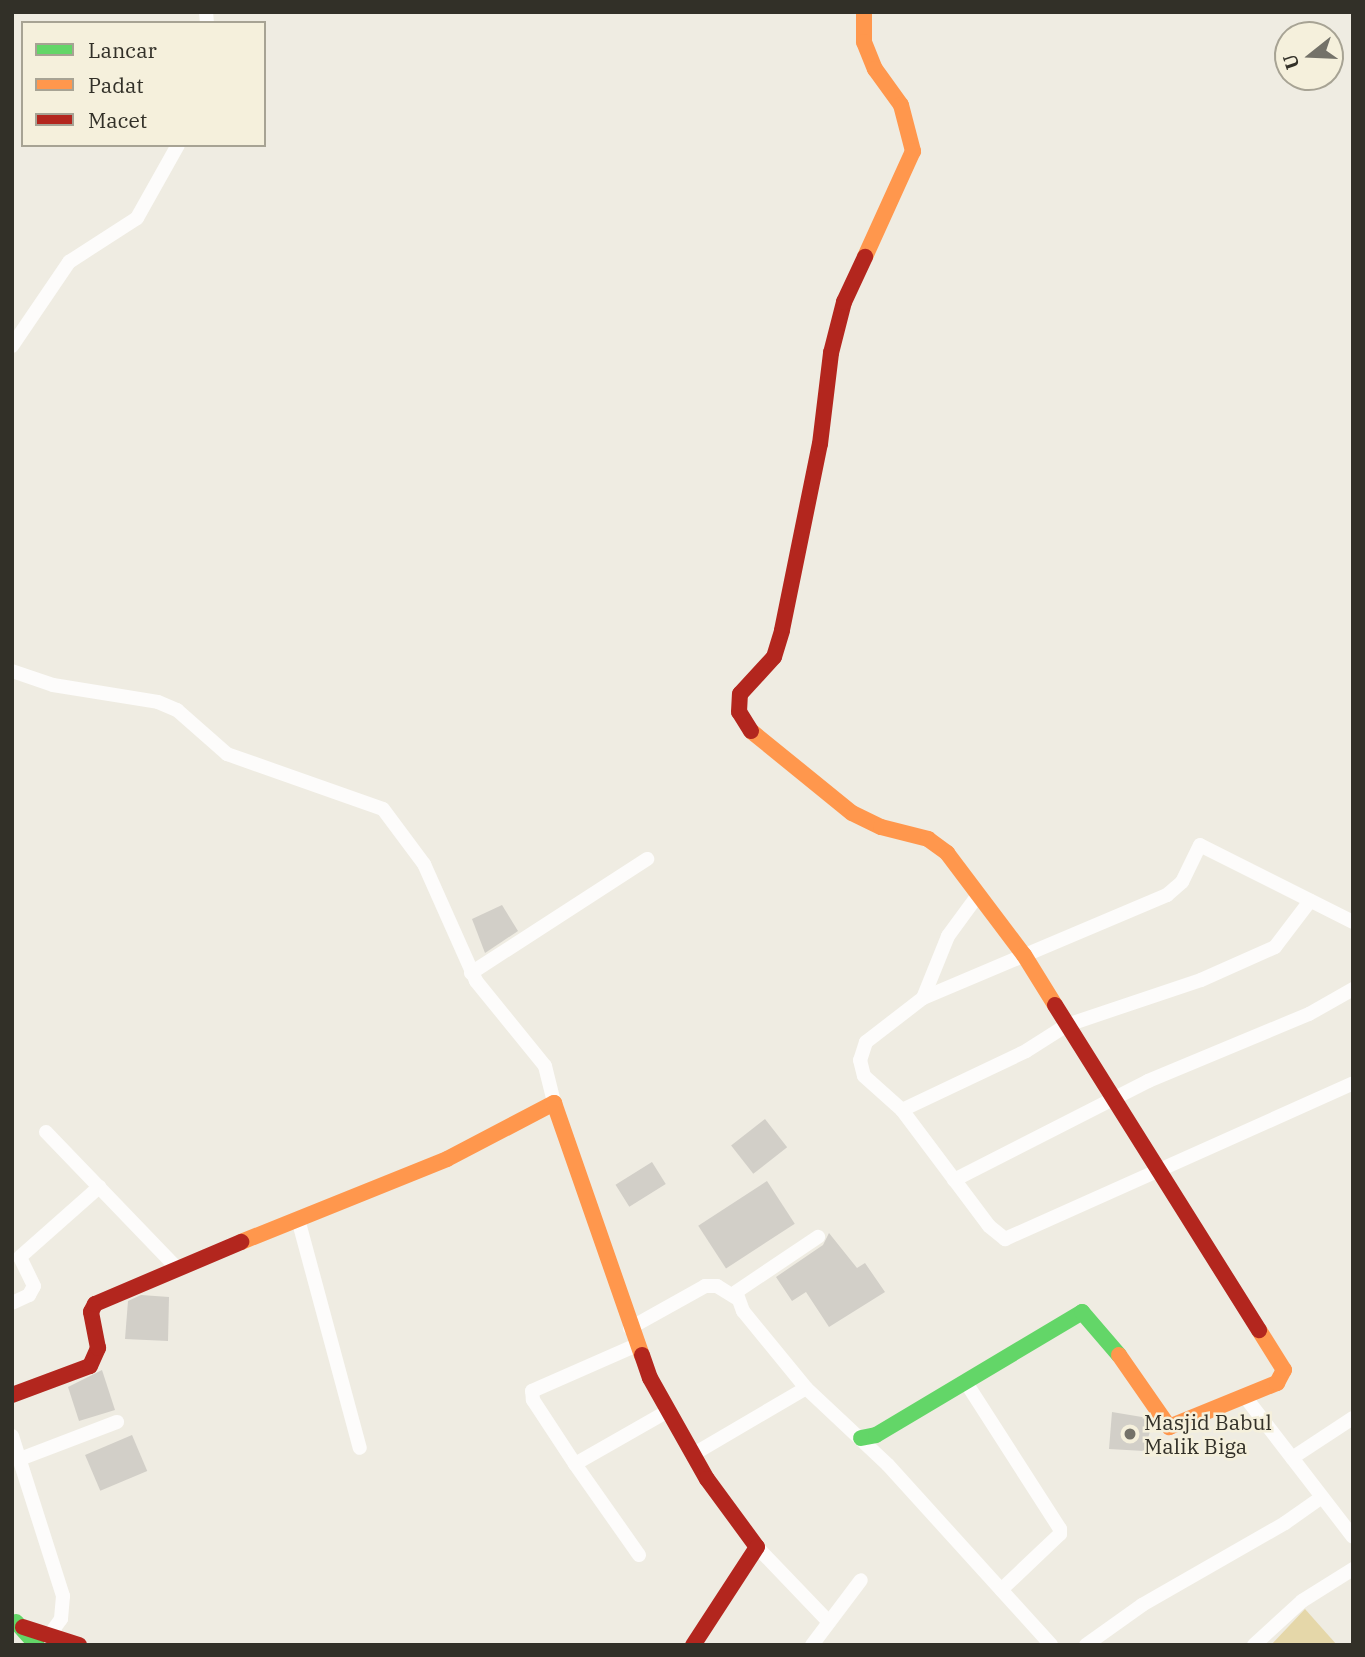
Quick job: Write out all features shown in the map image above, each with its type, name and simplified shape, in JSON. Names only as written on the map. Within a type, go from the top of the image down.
[{"type":"street","points":[[861,1438],[876,1435],[1082,1312],[1102,1331],[1169,1427],[1246,1398],[1277,1383],[1284,1370],[1024,956],[947,853],[928,839],[881,827],[852,813],[756,738],[743,722],[738,705],[743,689],[776,654],[820,444],[829,363],[844,302],[913,151],[901,105],[884,84],[867,50],[864,12]]},
{"type":"street","points":[[12,346],[69,262],[138,218],[177,147]]},
{"type":"street","points":[[12,671],[53,685],[158,702],[177,710],[227,754],[376,804],[393,818],[424,864],[471,973],[545,1066],[554,1103],[630,1328],[666,1412],[692,1455],[757,1547],[829,1622]]},
{"type":"street","points":[[1353,922],[1200,845],[1182,882],[1167,895],[923,998],[866,1042],[862,1052],[864,1076],[902,1110],[989,1226],[1005,1239],[1158,1168],[1353,1083]]},
{"type":"street","points":[[471,973],[647,859]]},
{"type":"street","points":[[923,998],[948,936],[978,895]]},
{"type":"street","points":[[902,1110],[1026,1051],[1067,1025],[1201,980],[1275,947],[1310,901]]},
{"type":"street","points":[[954,1180],[1114,1097],[1309,1014],[1353,989]]},
{"type":"street","points":[[12,1395],[90,1366],[98,1348],[91,1319],[95,1304],[176,1267],[447,1159],[554,1103]]},
{"type":"street","points":[[46,1132],[176,1267]]},
{"type":"street","points":[[12,1303],[29,1295],[34,1286],[20,1257],[99,1187]]},
{"type":"street","points":[[298,1219],[360,1448]]},
{"type":"street","points":[[736,1298],[736,1292],[753,1276],[818,1237]]},
{"type":"street","points":[[630,1328],[705,1286],[717,1286],[736,1298],[806,1388],[861,1438],[1051,1645]]},
{"type":"street","points":[[637,1345],[532,1391],[533,1400],[639,1555]]},
{"type":"street","points":[[965,1381],[1060,1529],[1060,1534],[1001,1590]]},
{"type":"street","points":[[692,1455],[806,1388]]},
{"type":"street","points":[[1246,1398],[1353,1537]]},
{"type":"street","points":[[576,1464],[666,1412]]},
{"type":"street","points":[[1292,1458],[1353,1419]]},
{"type":"street","points":[[20,1459],[117,1422]]},
{"type":"street","points":[[12,1436],[63,1596],[61,1619],[43,1641]]},
{"type":"street","points":[[1086,1645],[1142,1605],[1285,1523],[1322,1497]]},
{"type":"street","points":[[693,1645],[757,1547]]},
{"type":"street","points":[[1254,1645],[1302,1601],[1353,1569]]},
{"type":"street","points":[[811,1645],[861,1580]]},
{"type":"street","points":[[18,1624],[43,1641],[79,1645]]},
{"type":"shaded area","points":[[1305,1609],[1337,1645],[1271,1645]]},
{"type":"building","points":[[502,905],[518,931],[485,953],[472,919]]},
{"type":"building","points":[[765,1119],[787,1147],[753,1174],[731,1145]]},
{"type":"building","points":[[652,1162],[666,1184],[629,1207],[616,1185]]},
{"type":"building","points":[[767,1181],[795,1224],[726,1268],[698,1226]]},
{"type":"building","points":[[829,1233],[857,1268],[865,1263],[885,1292],[829,1327],[806,1292],[792,1301],[776,1277],[823,1245]]},
{"type":"building","points":[[141,1295],[169,1297],[168,1341],[125,1339],[128,1301]]},
{"type":"building","points":[[102,1370],[115,1410],[79,1421],[68,1387]]},
{"type":"building","name":"Masjid Babul Malik Biga","points":[[1112,1412],[1148,1418],[1152,1425],[1144,1451],[1109,1449]]},
{"type":"building","points":[[132,1435],[147,1471],[100,1491],[85,1455]]},
{"type":"traffic: fast","points":[[861,1438],[876,1435],[1082,1312],[1119,1355]]},
{"type":"traffic: fast","points":[[16,1622],[37,1645]]},
{"type":"traffic: slow","points":[[864,12],[864,42],[875,69],[901,105],[913,151],[865,257]]},
{"type":"traffic: slow","points":[[751,731],[852,813],[881,827],[928,839],[947,853],[1024,955],[1055,1005]]},
{"type":"traffic: slow","points":[[241,1242],[447,1159],[554,1103],[642,1355]]},
{"type":"traffic: slow","points":[[1119,1355],[1169,1427],[1277,1383],[1284,1370],[1259,1330]]},
{"type":"traffic: jam","points":[[751,731],[739,712],[740,694],[774,657],[782,630],[820,444],[831,353],[844,302],[865,257]]},
{"type":"traffic: jam","points":[[1055,1005],[1259,1330]]},
{"type":"traffic: jam","points":[[12,1395],[90,1366],[98,1348],[91,1312],[95,1304],[241,1242]]},
{"type":"traffic: jam","points":[[642,1355],[650,1378],[707,1479],[757,1547],[693,1645]]},
{"type":"traffic: jam","points":[[23,1627],[79,1645]]},
{"type":"place","name":"Masjid Babul Malik Biga","points":[[1130,1434]]}]
